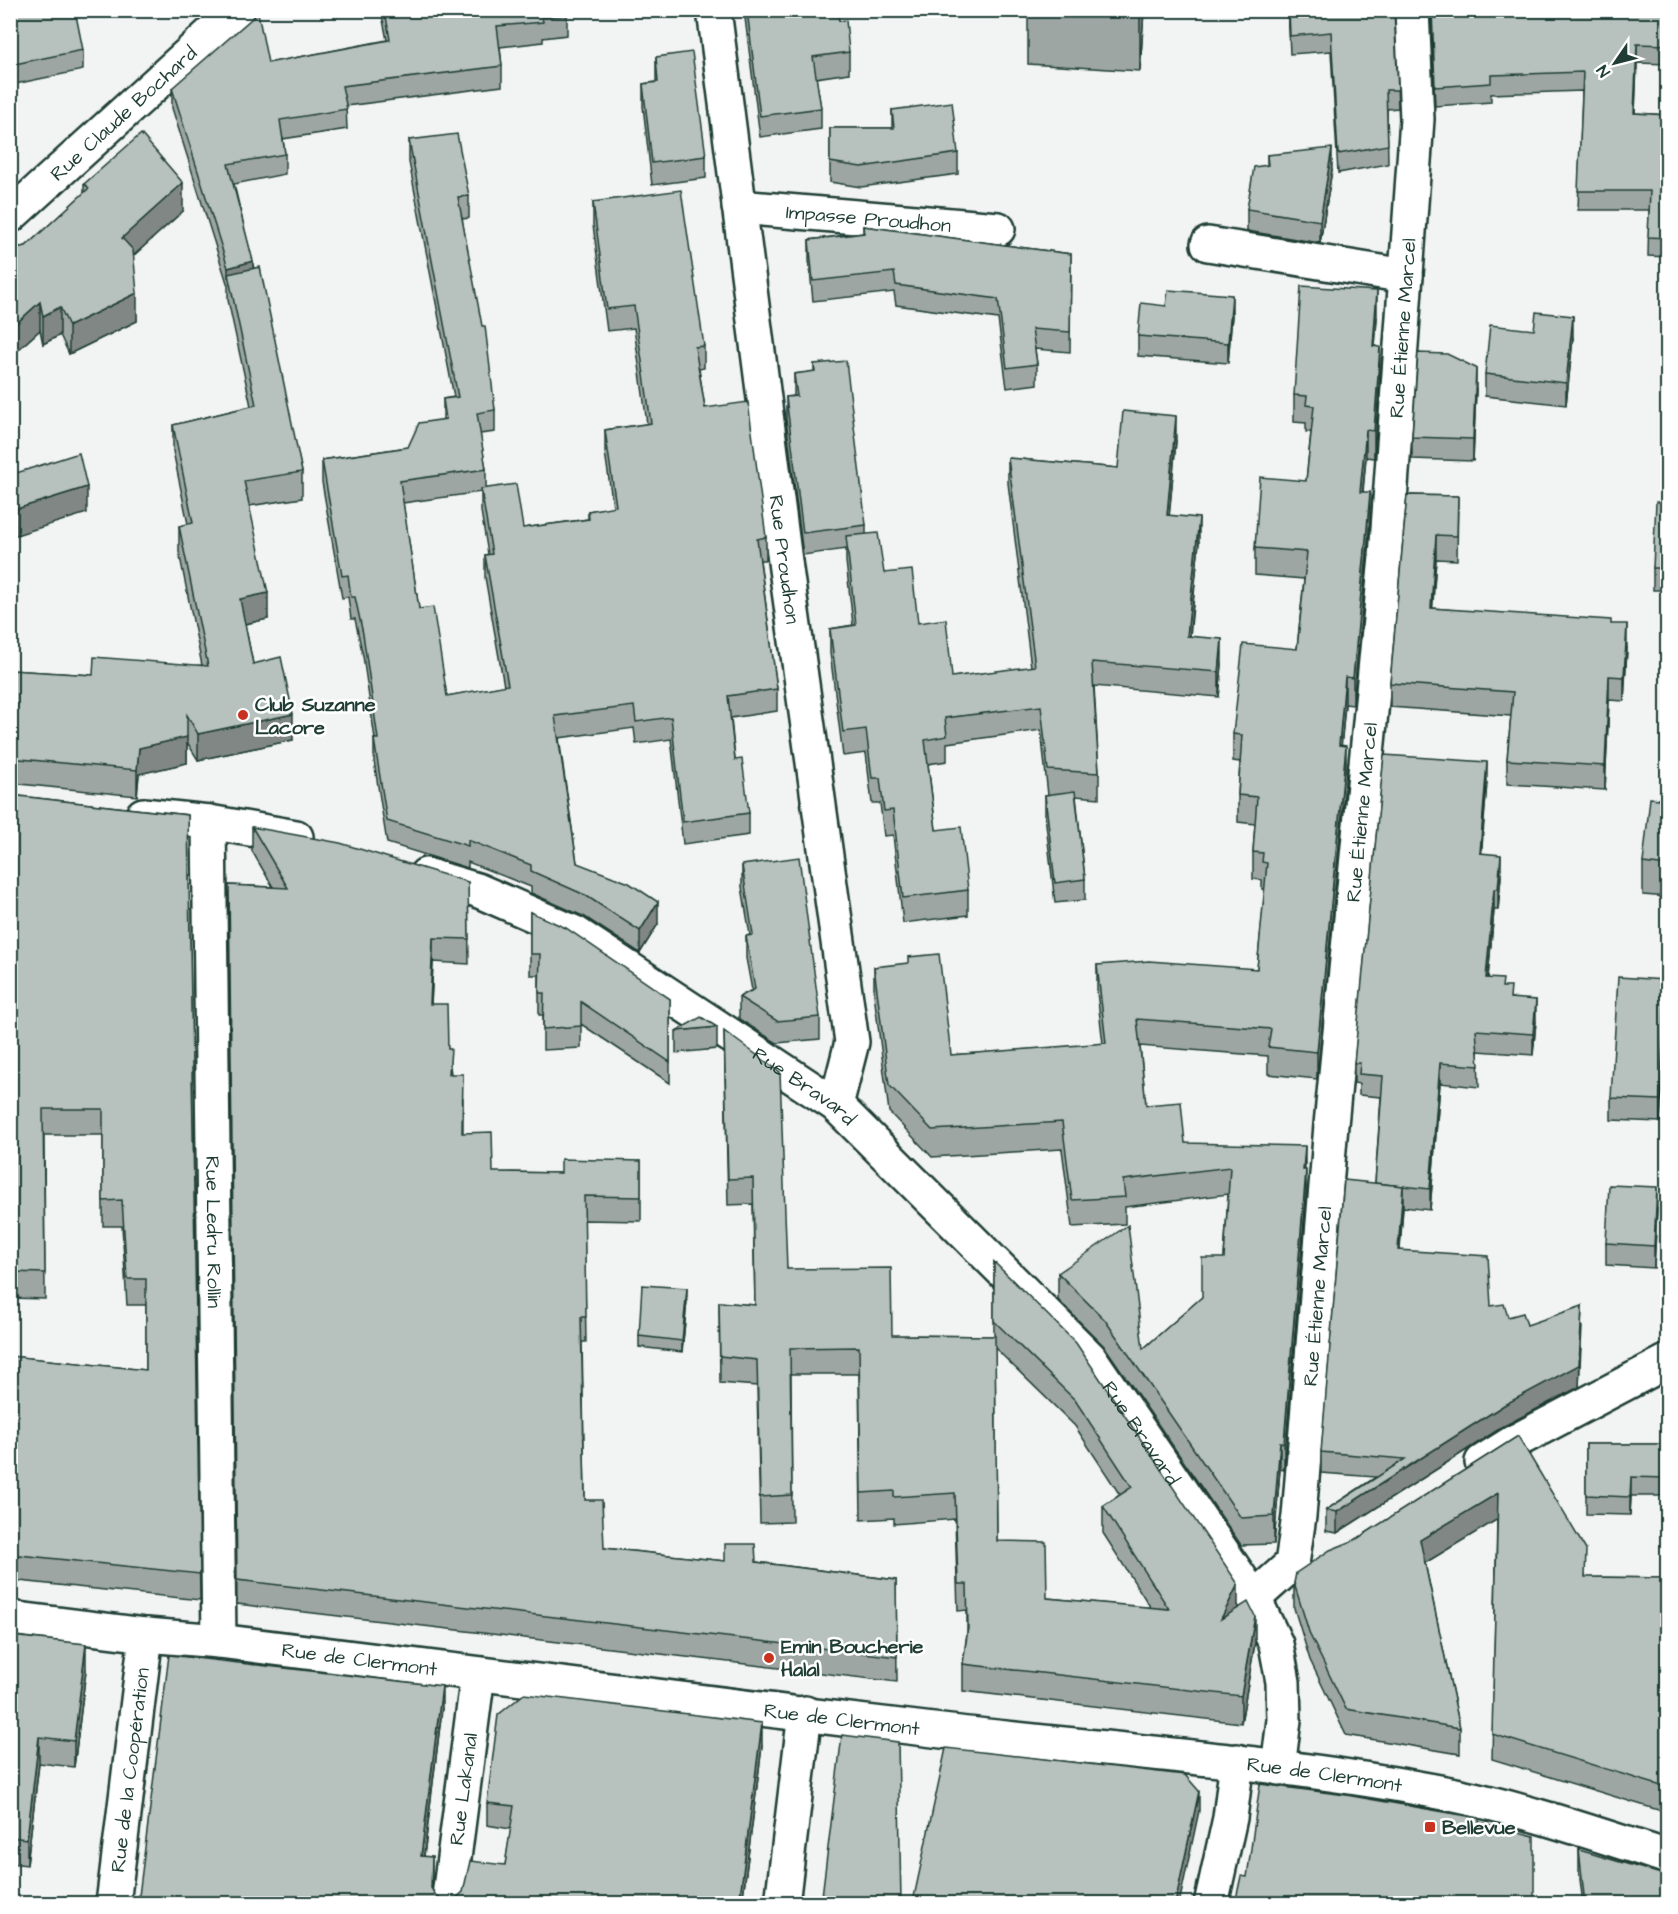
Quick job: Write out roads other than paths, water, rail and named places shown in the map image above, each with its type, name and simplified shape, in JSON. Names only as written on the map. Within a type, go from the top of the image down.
[{"type":"street","name":"Rue Proudhon","points":[[714,10],[786,569],[852,1042],[836,1105]]},
{"type":"street","name":"Rue Étienne Marcel","points":[[1292,1564],[1299,1516],[1331,1125],[1386,557],[1417,119],[1412,10]]},
{"type":"street","name":"Rue Claude Bochard","points":[[10,216],[231,13]]},
{"type":"street","name":"Impasse Proudhon","points":[[739,207],[998,229]]},
{"type":"street","points":[[1208,244],[1406,276]]},
{"type":"street","points":[[115,813],[209,822],[328,845]]},
{"type":"street","name":"Rue Ledru Rollin","points":[[209,822],[219,1641]]},
{"type":"street","name":"Rue Bravard","points":[[397,866],[477,891],[575,933],[836,1105],[1089,1358],[1254,1598],[1276,1644],[1283,1682],[1284,1720],[1278,1768]]},
{"type":"street","points":[[1454,1480],[1514,1442],[1668,1361]]},
{"type":"street","points":[[1254,1598],[1292,1564],[1326,1557]]},
{"type":"street","name":"Rue de Clermont","points":[[10,1618],[146,1635],[219,1641],[1101,1749],[1237,1761],[1458,1796],[1565,1824],[1668,1857]]},
{"type":"street","name":"Rue de la Coopération","points":[[113,1904],[146,1635]]},
{"type":"street","name":"Rue Lakanal","points":[[448,1904],[478,1674]]},
{"type":"street","points":[[783,1904],[805,1713]]},
{"type":"street","points":[[1211,1904],[1230,1818],[1237,1761]]},
{"type":"place","name":"Club Suzanne Lacore","points":[[243,715]]},
{"type":"place","name":"Emin Boucherie Halal","points":[[769,1658]]},
{"type":"place","name":"Bellevue","points":[[1430,1827]]}]
